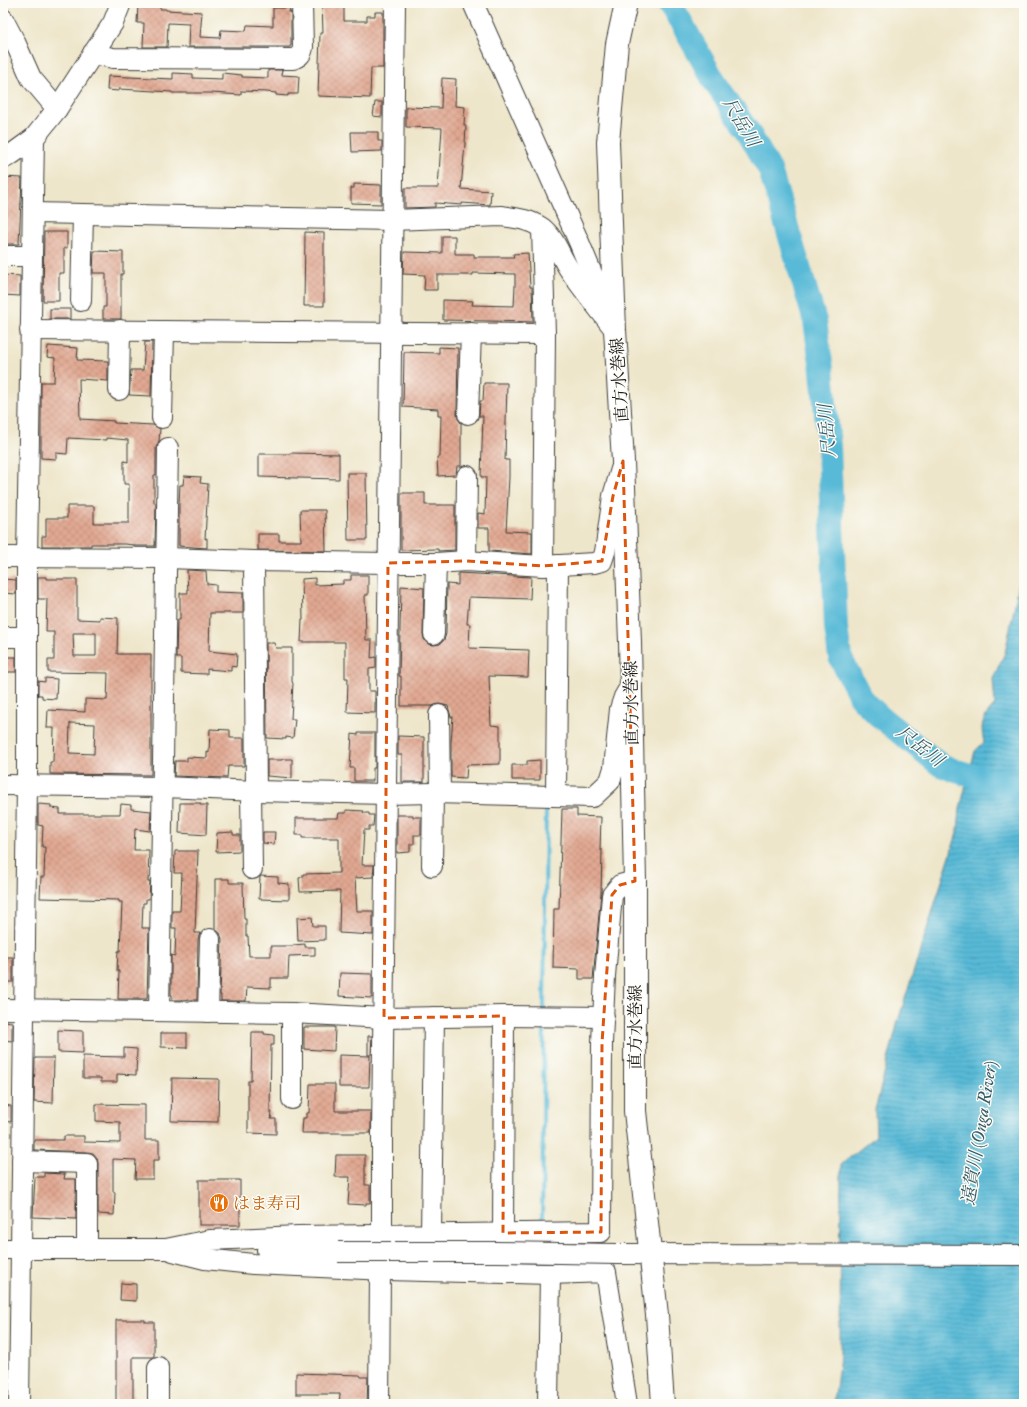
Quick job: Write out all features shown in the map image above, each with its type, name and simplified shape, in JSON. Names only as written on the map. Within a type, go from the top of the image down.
[{"type":"main road","name":"直方水巻線","points":[[626,3],[617,44],[608,142],[615,330],[623,461],[631,685],[635,881],[635,1112],[658,1254],[657,1315],[663,1404]]},
{"type":"street","points":[[3,159],[34,138],[56,109],[113,23],[121,3]]},
{"type":"street","points":[[93,53],[113,58],[293,59],[299,57],[302,53],[303,47],[302,3]]},
{"type":"street","points":[[387,1235],[382,1134],[389,1018],[392,563],[397,220],[395,3]]},
{"type":"street","points":[[473,3],[579,242],[615,330]]},
{"type":"street","points":[[3,19],[31,78],[56,109]]},
{"type":"street","points":[[19,1404],[12,1249],[22,1161],[27,557],[34,138]]},
{"type":"street","points":[[33,213],[397,220],[501,216],[529,221],[542,228],[552,240],[568,268],[615,330]]},
{"type":"street","points":[[81,301],[83,214]]},
{"type":"street","points":[[542,228],[550,565],[550,796]]},
{"type":"street","points":[[3,256],[32,256]]},
{"type":"street","points":[[30,330],[545,334]]},
{"type":"street","points":[[119,390],[120,330]]},
{"type":"street","points":[[162,418],[164,331]]},
{"type":"street","points":[[468,414],[471,333]]},
{"type":"street","points":[[159,1011],[164,787],[168,448]]},
{"type":"street","points":[[3,557],[167,558],[392,563],[466,561],[550,565],[602,561],[605,552],[613,496],[623,461]]},
{"type":"street","points":[[466,561],[467,476]]},
{"type":"street","points":[[252,869],[254,791],[254,561]]},
{"type":"street","points":[[434,634],[436,563]]},
{"type":"street","points":[[3,637],[27,637]]},
{"type":"street","points":[[3,785],[164,787],[254,791],[391,794],[436,793],[593,796],[610,781],[614,768],[620,709],[624,697],[631,685]]},
{"type":"street","points":[[432,866],[439,715]]},
{"type":"street","points":[[166,1249],[210,1240],[298,1236],[601,1232],[602,1043],[605,976],[612,895],[620,885],[635,881]]},
{"type":"street","points":[[208,1012],[210,938]]},
{"type":"street","points":[[3,1009],[292,1013],[389,1018],[504,1016],[604,1017]]},
{"type":"street","points":[[292,1013],[292,1099]]},
{"type":"street","points":[[503,1233],[504,1016]]},
{"type":"street","points":[[431,1234],[434,1017]]},
{"type":"street","points":[[22,1161],[87,1163],[87,1249]]},
{"type":"street","points":[[12,1249],[296,1250],[338,1252],[616,1254],[1024,1255]]},
{"type":"street","points":[[166,1249],[205,1259],[253,1264],[387,1270],[544,1274],[606,1272],[628,1404]]},
{"type":"street","points":[[380,1404],[387,1270]]},
{"type":"street","points":[[544,1274],[548,1404]]},
{"type":"street","points":[[158,1368],[158,1404]]},
{"type":"highlighted area","points":[[623,461],[635,881],[620,885],[612,895],[602,1043],[601,1232],[503,1233],[504,1016],[384,1018],[388,563],[466,561],[543,566],[602,561],[613,496]]},
{"type":"water","name":"遠賀川 (Onga River)","points":[[1024,560],[1024,1404],[834,1404],[840,1356],[841,1165],[876,1136],[875,1110],[898,1021],[958,830],[960,808],[975,751],[984,742],[982,731],[983,722],[987,714],[995,705],[993,678],[1005,653]]},
{"type":"building","points":[[322,3],[344,3],[344,21],[367,21],[367,16],[375,16],[375,12],[383,12],[383,68],[371,68],[370,98],[318,96],[320,33],[323,33]]},
{"type":"building","points":[[138,4],[160,4],[160,9],[202,12],[200,37],[220,38],[221,30],[246,31],[247,25],[273,26],[273,8],[290,8],[291,46],[188,47],[189,24],[168,23],[167,47],[143,47],[144,23],[137,23]]},
{"type":"building","points":[[268,70],[282,70],[281,75],[299,76],[298,94],[288,94],[288,96],[276,95],[276,93],[267,92],[241,91],[241,95],[172,93],[119,89],[119,91],[107,90],[108,76],[173,79],[173,73],[193,74],[193,78],[222,79],[222,73],[242,75],[242,77],[268,78]]},
{"type":"building","points":[[442,78],[456,79],[455,106],[465,107],[464,125],[466,125],[461,189],[491,191],[490,205],[435,203],[435,207],[405,208],[405,188],[438,188],[442,128],[406,127],[406,107],[441,108]]},
{"type":"building","points":[[375,102],[382,102],[382,117],[373,116]]},
{"type":"building","points":[[351,132],[378,132],[378,141],[382,141],[382,151],[352,152]]},
{"type":"building","points":[[3,177],[22,178],[19,244],[3,244]]},
{"type":"building","points":[[354,184],[381,185],[381,204],[351,203],[351,188],[354,188]]},
{"type":"building","points":[[44,232],[67,232],[67,248],[64,248],[64,273],[59,273],[59,301],[43,301]]},
{"type":"building","points":[[305,232],[324,233],[324,306],[304,306]]},
{"type":"building","points":[[442,236],[455,236],[455,254],[474,254],[474,257],[514,257],[513,254],[528,253],[530,287],[532,287],[533,322],[443,320],[443,300],[473,301],[472,305],[514,306],[515,274],[473,273],[473,275],[437,275],[437,290],[424,290],[425,275],[403,274],[404,252],[442,253]]},
{"type":"building","points":[[94,251],[123,252],[123,274],[121,274],[121,319],[103,319],[103,307],[106,307],[106,273],[93,273]]},
{"type":"building","points":[[3,275],[20,276],[20,296],[3,295]]},
{"type":"building","points":[[50,309],[70,309],[70,319],[50,319]]},
{"type":"building","points":[[145,342],[152,342],[151,396],[129,395],[131,370],[143,370]]},
{"type":"building","points":[[48,346],[78,348],[77,360],[108,361],[108,381],[79,379],[80,419],[114,421],[114,423],[153,425],[160,429],[159,441],[156,448],[156,475],[154,475],[154,503],[156,503],[155,546],[91,544],[91,546],[42,546],[42,536],[46,536],[46,518],[67,518],[67,506],[94,506],[94,523],[129,523],[129,484],[124,484],[124,461],[128,462],[128,440],[106,438],[106,440],[68,438],[67,454],[56,453],[56,459],[41,458],[41,382],[54,382],[55,358],[47,357]]},
{"type":"building","points":[[439,347],[458,348],[457,414],[461,423],[461,466],[457,466],[456,475],[438,476],[437,457],[440,457],[441,416],[438,416],[438,409],[403,407],[404,352],[439,353]]},
{"type":"building","points":[[484,383],[507,383],[505,460],[509,460],[509,477],[506,531],[532,532],[532,554],[489,551],[489,528],[478,528],[478,513],[485,514],[486,477],[481,477],[483,416],[479,416],[480,401],[483,401]]},
{"type":"building","points":[[259,454],[339,454],[339,479],[259,477]]},
{"type":"building","points":[[347,473],[366,473],[367,540],[348,540]]},
{"type":"building","points":[[184,476],[201,477],[200,483],[208,484],[205,539],[207,538],[207,548],[179,546],[180,485],[183,485]]},
{"type":"building","points":[[401,493],[425,493],[425,505],[455,505],[455,550],[401,550]]},
{"type":"building","points":[[300,510],[325,510],[326,551],[258,550],[258,534],[279,534],[279,541],[301,541]]},
{"type":"building","points":[[187,570],[206,571],[207,584],[216,585],[216,592],[243,593],[243,613],[210,613],[209,651],[237,654],[236,667],[231,666],[231,671],[207,669],[207,674],[181,673],[181,658],[176,658],[177,620],[180,620],[180,593],[188,593]]},
{"type":"building","points":[[458,573],[531,577],[530,599],[469,597],[467,624],[470,624],[469,648],[529,650],[528,677],[489,676],[491,725],[500,726],[500,764],[467,765],[466,778],[451,777],[453,717],[451,717],[448,706],[439,704],[432,706],[401,706],[401,676],[399,676],[401,586],[424,588],[424,639],[428,644],[440,644],[444,640],[446,634],[447,584],[458,585]]},
{"type":"building","points":[[351,575],[368,575],[368,595],[365,595],[366,640],[372,640],[371,658],[376,657],[376,668],[369,669],[369,691],[375,691],[375,713],[347,712],[348,678],[345,678],[345,642],[301,642],[303,620],[302,579],[315,578],[315,585],[343,584],[343,580],[351,580]]},
{"type":"building","points":[[38,577],[46,577],[46,579],[77,579],[77,619],[100,620],[100,617],[118,618],[117,654],[151,654],[151,775],[50,774],[50,762],[53,762],[54,728],[47,728],[48,710],[85,712],[85,699],[107,700],[108,673],[48,672],[48,660],[54,660],[54,632],[46,632],[47,599],[38,599]],"holes":[[[73,633],[96,633],[96,656],[74,656]],[[70,723],[95,724],[94,754],[69,753]]]},
{"type":"building","points":[[3,579],[16,580],[16,594],[3,593]]},
{"type":"building","points":[[266,643],[274,643],[276,648],[292,648],[293,683],[291,719],[295,719],[293,738],[267,738]]},
{"type":"building","points":[[3,657],[16,657],[16,672],[3,672]]},
{"type":"building","points":[[45,678],[57,679],[56,699],[42,698],[42,695],[38,695],[38,681],[45,682]]},
{"type":"building","points":[[210,729],[230,730],[230,738],[244,738],[244,766],[228,766],[227,778],[174,776],[175,761],[187,761],[187,757],[207,758],[207,752],[209,753]]},
{"type":"building","points":[[358,733],[375,733],[375,768],[373,768],[373,781],[354,781],[354,768],[350,768],[352,734],[358,735]]},
{"type":"building","points":[[398,736],[424,737],[424,782],[402,782],[402,755],[398,755]]},
{"type":"building","points":[[292,759],[292,778],[267,776],[267,760]]},
{"type":"building","points":[[540,760],[540,780],[512,780],[512,765],[527,765],[527,761]]},
{"type":"building","points":[[180,803],[200,803],[200,805],[207,805],[206,835],[179,833]]},
{"type":"building","points":[[38,804],[51,805],[51,808],[60,809],[60,814],[120,814],[121,804],[131,805],[131,809],[151,811],[150,831],[135,829],[134,850],[149,850],[149,899],[146,899],[146,903],[143,903],[142,928],[149,928],[147,999],[118,999],[119,971],[117,971],[118,951],[120,951],[122,902],[119,902],[119,900],[40,898],[41,877],[44,877],[45,847],[42,847],[43,826],[38,825]]},
{"type":"building","points":[[562,809],[577,809],[577,816],[601,817],[601,893],[593,979],[579,979],[579,969],[553,968],[554,909],[559,909]]},
{"type":"building","points":[[346,810],[364,811],[363,813],[374,815],[373,826],[369,826],[369,830],[364,830],[362,865],[374,865],[373,877],[355,878],[357,911],[373,911],[373,935],[339,933],[340,891],[300,892],[299,878],[303,877],[303,874],[339,873],[339,838],[302,838],[302,835],[296,835],[296,818],[338,818],[339,813],[346,813]]},
{"type":"building","points":[[397,815],[413,815],[413,817],[421,817],[421,835],[414,835],[414,844],[410,844],[410,852],[397,853]]},
{"type":"building","points":[[233,832],[233,835],[240,835],[240,851],[216,852],[217,833]]},
{"type":"building","points":[[263,832],[275,832],[274,844],[263,843]]},
{"type":"building","points":[[175,851],[198,851],[195,933],[200,933],[198,939],[197,1000],[172,1000],[171,995],[171,955],[175,956],[176,928],[172,928],[172,911],[180,911],[182,873],[174,873]]},
{"type":"building","points":[[260,876],[278,877],[278,883],[289,884],[289,900],[259,899]]},
{"type":"building","points":[[215,879],[229,879],[229,883],[243,883],[244,919],[246,919],[246,936],[248,936],[249,956],[271,956],[271,946],[293,946],[305,944],[305,947],[315,947],[315,955],[289,956],[288,978],[271,978],[271,988],[247,987],[246,1001],[221,1001],[222,939],[220,933],[215,929]]},
{"type":"building","points":[[312,917],[313,926],[325,926],[325,940],[298,941],[297,918]]},
{"type":"building","points":[[3,957],[13,957],[13,982],[4,982]]},
{"type":"building","points":[[340,973],[372,974],[372,998],[339,996]]},
{"type":"building","points":[[3,1021],[12,1022],[12,1041],[3,1040]]},
{"type":"building","points":[[304,1027],[335,1027],[334,1051],[304,1049]]},
{"type":"building","points":[[58,1030],[83,1031],[83,1053],[58,1052]]},
{"type":"building","points":[[252,1032],[264,1032],[264,1034],[274,1035],[274,1045],[271,1045],[270,1112],[272,1112],[271,1119],[276,1119],[276,1134],[248,1133],[248,1081],[251,1081]]},
{"type":"building","points":[[161,1033],[187,1033],[187,1048],[161,1047]]},
{"type":"building","points":[[368,1036],[372,1036],[371,1055],[368,1055]]},
{"type":"building","points":[[124,1048],[137,1049],[136,1075],[117,1074],[117,1082],[101,1082],[101,1078],[83,1078],[83,1056],[124,1057]]},
{"type":"building","points":[[339,1055],[370,1056],[369,1087],[339,1087]]},
{"type":"building","points":[[35,1058],[54,1058],[53,1103],[34,1102]]},
{"type":"building","points":[[172,1078],[219,1079],[218,1122],[171,1121]]},
{"type":"building","points":[[310,1084],[335,1084],[335,1111],[371,1111],[371,1133],[302,1133],[303,1118],[306,1118],[306,1113],[309,1113]]},
{"type":"building","points":[[96,1104],[145,1105],[145,1140],[159,1140],[159,1160],[153,1160],[153,1179],[135,1179],[136,1160],[113,1159],[113,1192],[115,1192],[114,1215],[98,1214],[98,1163],[97,1158],[93,1153],[34,1150],[34,1140],[64,1140],[64,1136],[84,1136],[84,1142],[120,1143],[120,1122],[96,1121]]},
{"type":"building","points":[[3,1105],[11,1106],[11,1122],[3,1121]]},
{"type":"building","points":[[336,1155],[365,1155],[365,1185],[370,1185],[370,1203],[366,1203],[366,1205],[348,1204],[350,1177],[335,1177]]},
{"type":"building","points":[[44,1173],[65,1174],[64,1179],[76,1179],[76,1219],[33,1217],[35,1177],[44,1177]]},
{"type":"building","name":"はま寿司","points":[[199,1180],[240,1180],[240,1225],[199,1225]]},
{"type":"building","points":[[121,1283],[136,1284],[136,1301],[120,1300]]},
{"type":"building","points":[[116,1320],[145,1320],[145,1322],[154,1322],[154,1357],[133,1357],[133,1404],[116,1404]]},
{"type":"building","points":[[296,1373],[360,1375],[361,1377],[368,1377],[367,1404],[339,1404],[340,1394],[296,1394]]},
{"type":"waterway","name":"尺岳川","points":[[669,3],[714,81],[749,133],[770,170],[815,321],[822,370],[829,446],[836,628],[840,657],[861,698],[879,716],[939,764],[953,770],[1024,791]]},
{"type":"waterway","points":[[544,1010],[546,801]]},
{"type":"waterway","points":[[542,1228],[544,1021]]},
{"type":"place","name":"はま寿司","points":[[219,1203]]}]
